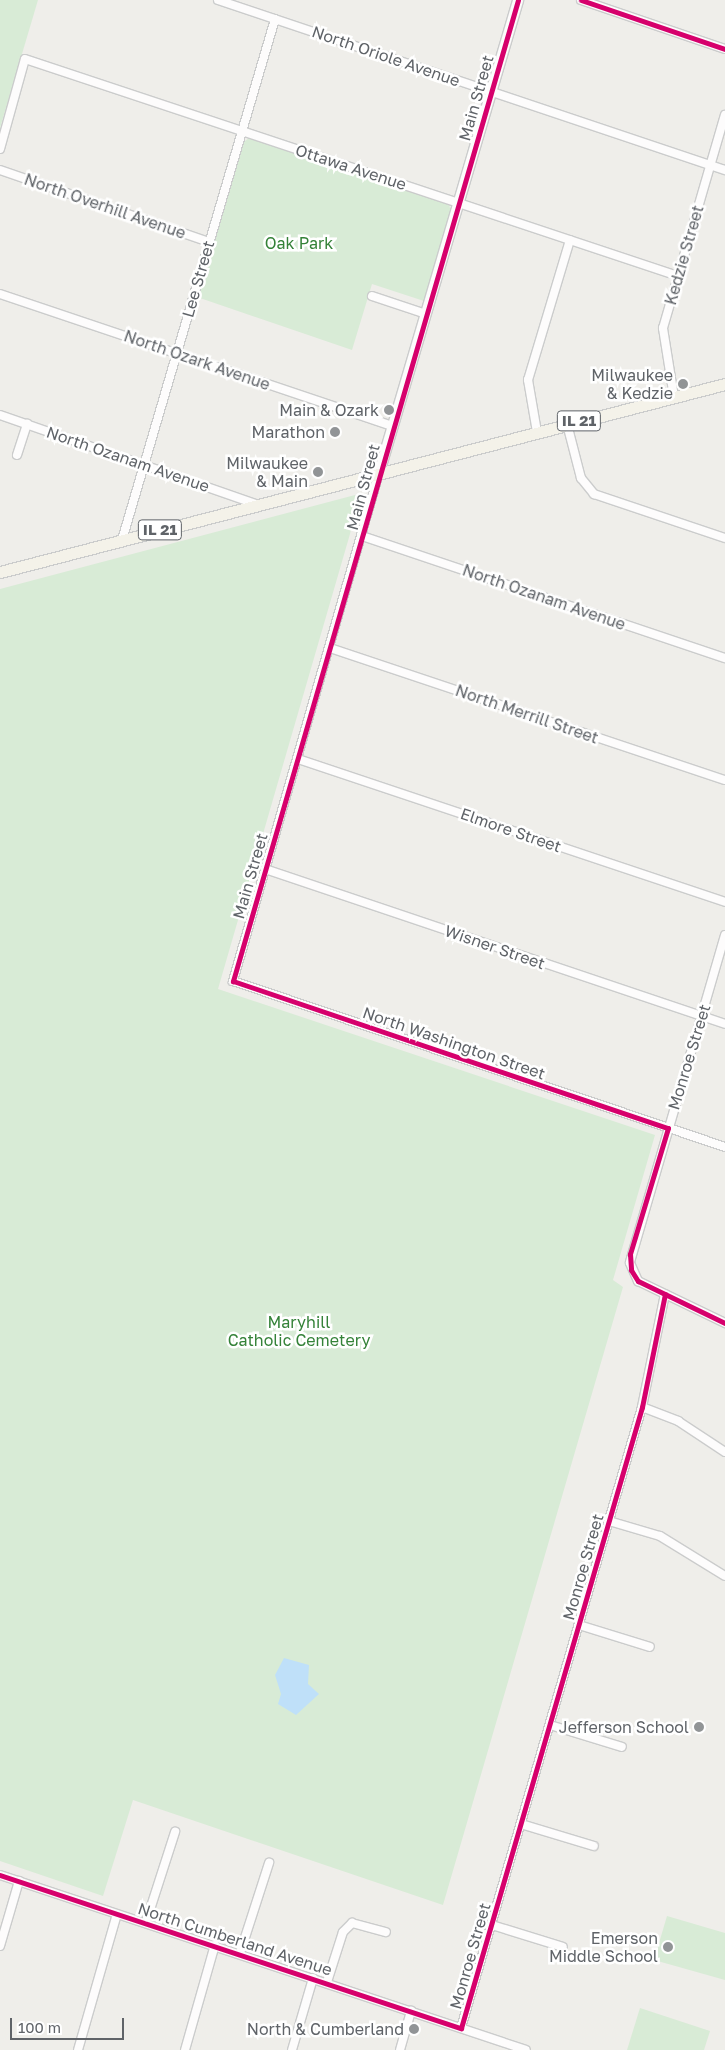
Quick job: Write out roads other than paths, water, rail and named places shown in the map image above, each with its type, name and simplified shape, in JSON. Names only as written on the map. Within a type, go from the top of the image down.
[{"type":"main road","name":"IL 21","points":[[0,572],[255,504],[725,384]]},
{"type":"street","name":"North Oriole Avenue","points":[[218,0],[725,170]]},
{"type":"street","name":"Main Street","points":[[233,981],[379,473],[518,0]]},
{"type":"street","points":[[581,0],[725,49]]},
{"type":"street","name":"Lee Street","points":[[122,540],[143,463],[275,19]]},
{"type":"street","name":"Ottawa Avenue","points":[[0,149],[25,59],[678,276]]},
{"type":"street","name":"Kedzie Street","points":[[674,397],[662,336],[725,115]]},
{"type":"street","name":"North Overhill Avenue","points":[[0,170],[209,242]]},
{"type":"street","points":[[537,432],[528,380],[570,240]]},
{"type":"street","name":"North Ozark Avenue","points":[[0,294],[393,426]]},
{"type":"street","points":[[372,296],[426,314]]},
{"type":"street","name":"North Ozanam Avenue","points":[[0,416],[143,463],[255,504]]},
{"type":"street","points":[[17,455],[27,424]]},
{"type":"street","points":[[567,424],[581,478],[594,494],[725,538]]},
{"type":"street","name":"North Ozanam Avenue","points":[[362,536],[725,658]]},
{"type":"street","name":"North Merrill Street","points":[[330,648],[725,780]]},
{"type":"street","name":"Elmore Street","points":[[298,758],[725,902]]},
{"type":"street","name":"Wisner Street","points":[[265,869],[725,1024]]},
{"type":"street","name":"Monroe Street","points":[[461,2028],[642,1407],[665,1294],[638,1280],[630,1263],[725,935]]},
{"type":"street","name":"North Washington Street","points":[[233,981],[725,1147]]},
{"type":"street","points":[[665,1294],[725,1323]]},
{"type":"street","points":[[642,1407],[678,1420],[725,1452]]},
{"type":"street","points":[[609,1521],[660,1536],[725,1576]]},
{"type":"street","points":[[579,1625],[650,1646]]},
{"type":"street","points":[[550,1725],[622,1747]]},
{"type":"street","points":[[521,1824],[594,1846]]},
{"type":"street","points":[[146,1922],[175,1832]]},
{"type":"street","points":[[240,1953],[269,1863]]},
{"type":"street","name":"North Cumberland Avenue","points":[[0,1875],[240,1953],[526,2050]]},
{"type":"street","points":[[0,1946],[19,1881]]},
{"type":"street","points":[[78,2050],[117,1914]]},
{"type":"street","points":[[327,1982],[343,1932],[352,1922],[386,1932]]},
{"type":"street","points":[[492,1925],[563,1947]]},
{"type":"street","points":[[185,2050],[215,1945]]},
{"type":"street","points":[[292,2050],[313,1978]]},
{"type":"street","points":[[400,2050],[412,2011]]},
{"type":"water","points":[[284,1658],[309,1665],[308,1684],[319,1694],[296,1715],[278,1704],[281,1694],[275,1675]]},
{"type":"place","name":"Milwaukee & Kedzie","points":[[683,384]]},
{"type":"place","name":"Main & Ozark","points":[[389,410]]},
{"type":"place","name":"Marathon","points":[[335,432]]},
{"type":"place","name":"Milwaukee & Main","points":[[318,472]]},
{"type":"place","name":"Jefferson School","points":[[699,1727]]},
{"type":"place","name":"Emerson Middle School","points":[[668,1947]]},
{"type":"place","name":"North & Cumberland","points":[[414,2029]]},
{"type":"park label","name":"Oak Park","points":[[299,243]]},
{"type":"park label","name":"Maryhill Catholic Cemetery","points":[[299,1331]]}]
